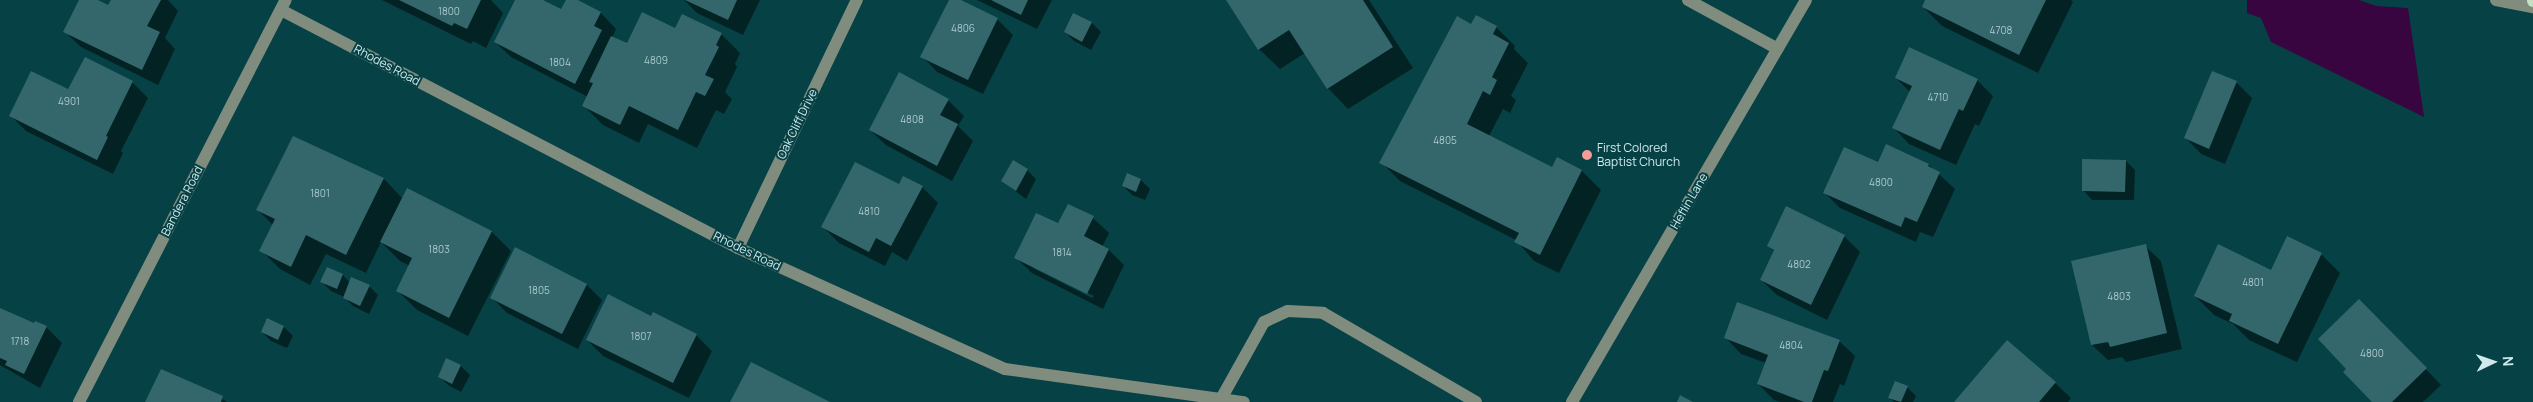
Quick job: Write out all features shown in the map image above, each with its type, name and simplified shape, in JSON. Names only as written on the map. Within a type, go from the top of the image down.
[{"type":"street","name":"Oak Cliff Drive","points":[[738,248],[857,0]]},
{"type":"street","points":[[1688,0],[1778,49]]},
{"type":"street","name":"Heflin Lane","points":[[1572,402],[1806,0]]},
{"type":"street","points":[[2496,0],[2533,7]]},
{"type":"street","name":"Rhodes Road","points":[[283,5],[738,248],[1005,369],[1244,402]]},
{"type":"street","name":"Bandera Road","points":[[79,402],[283,5]]},
{"type":"street","points":[[1220,399],[1264,322],[1288,311],[1323,313],[1476,402]]},
{"type":"shaded area","points":[[2247,0],[2359,0],[2376,6],[2408,8],[2424,117],[2271,42],[2261,18],[2247,13]]},
{"type":"building","points":[[79,0],[98,0],[108,5],[111,0],[161,0],[147,26],[160,32],[142,70],[63,32]]},
{"type":"building","points":[[399,0],[481,0],[467,29],[454,23],[452,26]]},
{"type":"building","points":[[515,0],[543,0],[561,9],[566,0],[578,0],[601,12],[594,26],[602,30],[575,84],[494,42]]},
{"type":"building","points":[[685,0],[737,0],[728,20]]},
{"type":"building","points":[[949,0],[961,0],[998,18],[968,80],[920,57]]},
{"type":"building","points":[[991,0],[1028,0],[1021,15]]},
{"type":"building","points":[[1226,0],[1363,0],[1393,47],[1327,89],[1289,30],[1258,50]]},
{"type":"building","points":[[1925,0],[2046,0],[2019,55],[1922,7]]},
{"type":"building","points":[[642,12],[675,28],[682,14],[722,33],[716,45],[719,47],[705,75],[714,79],[705,96],[696,92],[678,130],[629,106],[620,125],[582,106],[593,83],[589,82],[611,36],[627,43]]},
{"type":"building","points":[[1073,13],[1092,22],[1082,42],[1064,32]]},
{"type":"building","points":[[1476,15],[1497,26],[1493,34],[1509,43],[1492,77],[1497,80],[1490,95],[1483,91],[1467,124],[1552,167],[1557,157],[1582,170],[1540,255],[1514,242],[1519,233],[1379,163],[1457,16],[1471,24]]},
{"type":"building","points":[[1909,47],[1978,79],[1963,111],[1959,109],[1940,150],[1892,128],[1912,86],[1895,78]]},
{"type":"building","points":[[85,57],[133,81],[106,136],[108,137],[97,160],[9,116],[31,71],[68,89]]},
{"type":"building","points":[[2212,71],[2237,81],[2209,149],[2184,138]]},
{"type":"building","points":[[899,72],[949,99],[940,115],[958,124],[937,166],[869,130]]},
{"type":"building","points":[[293,136],[384,178],[346,255],[306,235],[291,267],[259,251],[275,219],[256,210]]},
{"type":"building","points":[[1886,144],[1929,164],[1928,166],[1940,172],[1917,222],[1905,217],[1901,227],[1823,193],[1844,147],[1878,162]]},
{"type":"building","points":[[2082,159],[2126,160],[2125,192],[2082,191]]},
{"type":"building","points":[[1013,160],[1028,169],[1016,191],[1001,181]]},
{"type":"building","points":[[855,162],[899,184],[903,176],[923,186],[891,246],[876,238],[869,252],[821,227]]},
{"type":"building","points":[[1127,173],[1141,179],[1136,192],[1122,186]]},
{"type":"building","points":[[407,188],[492,231],[449,318],[396,291],[412,258],[380,242]]},
{"type":"building","points":[[1068,204],[1094,216],[1084,236],[1109,249],[1087,294],[1014,258],[1036,213],[1058,223]]},
{"type":"building","points":[[1786,206],[1845,235],[1811,305],[1760,280],[1774,250],[1767,246]]},
{"type":"building","points":[[2287,236],[2322,253],[2278,344],[2229,321],[2232,314],[2194,296],[2218,244],[2271,270]]},
{"type":"building","points":[[2146,244],[2167,333],[2110,347],[2108,342],[2091,345],[2071,261]]},
{"type":"building","points":[[515,247],[587,284],[562,334],[490,298]]},
{"type":"building","points":[[327,267],[343,274],[337,289],[320,282]]},
{"type":"building","points":[[351,277],[370,285],[360,306],[343,298]]},
{"type":"building","points":[[608,294],[651,316],[653,312],[697,334],[673,383],[586,340]]},
{"type":"building","points":[[2359,299],[2427,368],[2392,402],[2372,402],[2343,372],[2346,369],[2318,339]]},
{"type":"building","points":[[1737,302],[1840,340],[1828,371],[1824,370],[1812,402],[1804,402],[1757,384],[1768,355],[1724,338]]},
{"type":"building","points":[[0,308],[34,323],[35,321],[47,326],[24,374],[5,365],[7,361],[0,358]]},
{"type":"building","points":[[267,318],[284,326],[278,340],[261,332]]},
{"type":"building","points":[[2007,340],[2056,382],[2039,402],[1954,402]]},
{"type":"building","points":[[446,358],[461,365],[452,384],[438,377]]},
{"type":"building","points":[[751,362],[830,402],[730,402]]},
{"type":"building","points":[[161,369],[223,396],[221,402],[145,402]]},
{"type":"building","points":[[1895,381],[1908,386],[1901,402],[1888,398]]},
{"type":"building","points":[[1680,395],[1693,402],[1677,402]]},
{"type":"place","name":"First Colored Baptist Church","points":[[1587,155]]}]
